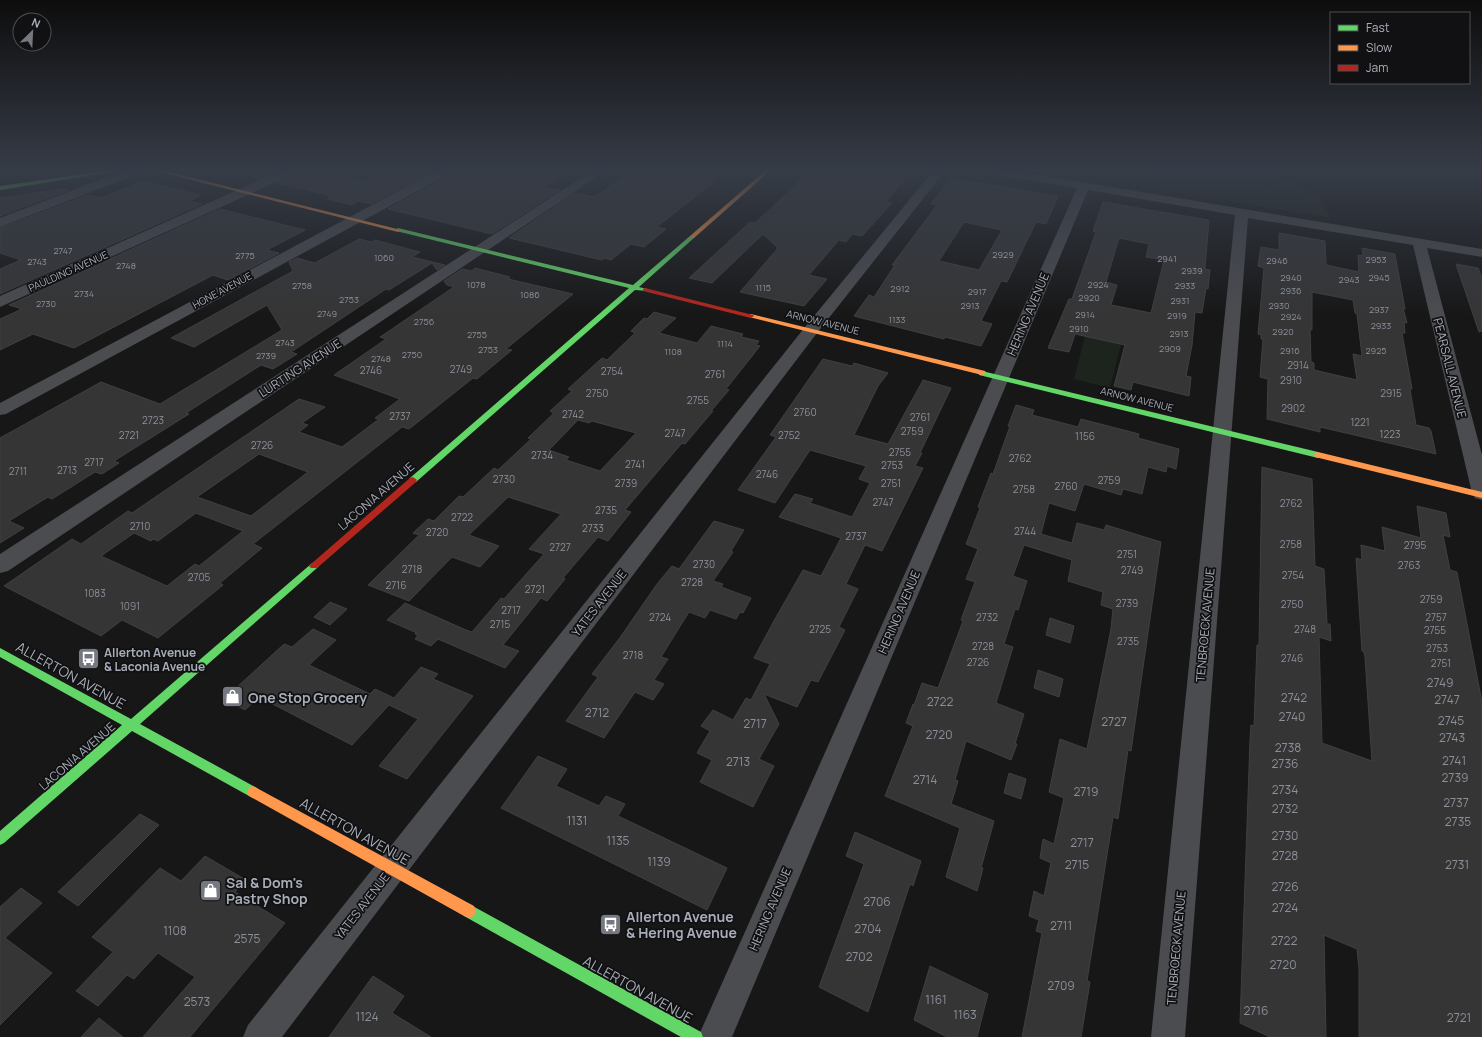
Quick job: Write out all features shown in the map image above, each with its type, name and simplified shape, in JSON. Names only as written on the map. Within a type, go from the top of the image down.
[{"type":"street","name":"PAULDING AVENUE","points":[[0,302],[182,219]]},
{"type":"street","name":"HONE AVENUE","points":[[0,410],[355,219]]},
{"type":"street","name":"ARNOW AVENUE","points":[[358,219],[1482,494]]},
{"type":"street","name":"LURTING AVENUE","points":[[0,566],[527,219]]},
{"type":"street","name":"LACONIA AVENUE","points":[[0,839],[713,219]]},
{"type":"street","name":"YATES AVENUE","points":[[260,1037],[811,330],[900,219]]},
{"type":"street","name":"HERING AVENUE","points":[[715,1037],[1069,219]]},
{"type":"street","name":"TENBROECK AVENUE","points":[[1168,1037],[1241,219]]},
{"type":"street","points":[[1281,219],[1482,253]]},
{"type":"street","name":"PEARSALL AVENUE","points":[[1418,242],[1482,494]]},
{"type":"street","name":"ALLERTON AVENUE","points":[[0,652],[696,1037]]},
{"type":"shaded area","points":[[1085,336],[1121,344],[1110,388],[1074,379]]},
{"type":"building","points":[[23,219],[167,219],[0,294],[0,269],[21,260],[0,253],[0,228]]},
{"type":"building","points":[[197,219],[262,219],[305,230],[267,250],[279,253],[228,280],[213,275],[74,348],[33,334],[0,350],[0,319],[22,309],[9,305]]},
{"type":"building","points":[[431,219],[515,219],[492,234]]},
{"type":"building","points":[[536,219],[667,219],[657,227],[666,229],[644,247],[631,244],[611,260],[604,258],[602,260],[509,238]]},
{"type":"building","points":[[759,219],[877,219],[862,236],[852,234],[846,242],[839,240],[809,275],[827,279],[804,306],[740,292],[778,248],[763,234],[712,283],[689,278],[750,222],[755,223]]},
{"type":"building","points":[[926,219],[1048,219],[1046,224],[1036,222],[1007,282],[1001,281],[981,321],[992,324],[981,346],[945,337],[944,339],[854,316],[869,295],[874,297],[895,265],[892,265]],"holes":[[[964,222],[1002,230],[979,270],[939,261]]]},
{"type":"building","points":[[1097,219],[1209,220],[1205,269],[1210,270],[1208,289],[1206,288],[1202,313],[1195,312],[1192,345],[1186,376],[1191,377],[1189,396],[1133,382],[1131,390],[1114,386],[1125,345],[1075,334],[1069,352],[1048,348],[1069,299],[1072,299],[1096,232],[1093,231]],"holes":[[[1119,238],[1149,244],[1146,257],[1164,260],[1151,313],[1111,305],[1117,285],[1106,282]]]},
{"type":"building","points":[[1279,233],[1325,241],[1326,265],[1359,272],[1358,255],[1363,256],[1362,248],[1395,254],[1405,309],[1403,308],[1407,323],[1404,322],[1405,333],[1402,333],[1412,389],[1410,389],[1416,425],[1429,428],[1436,454],[1320,427],[1320,432],[1267,419],[1268,379],[1260,377],[1263,339],[1261,339],[1261,335],[1258,334],[1264,268],[1258,266],[1261,247],[1279,250]],"holes":[[[1312,292],[1353,300],[1355,313],[1357,314],[1362,356],[1353,354],[1357,380],[1314,370],[1314,363],[1311,362],[1310,329],[1312,330]]]},
{"type":"building","points":[[359,239],[371,242],[375,240],[420,252],[412,257],[445,265],[437,270],[432,263],[389,290],[386,289],[291,352],[297,354],[273,369],[261,365],[186,413],[189,414],[114,461],[119,463],[102,474],[95,472],[52,499],[48,497],[9,521],[24,528],[0,543],[0,438],[101,382],[160,404],[282,330],[267,305],[194,347],[171,338],[293,271],[289,262],[297,258],[315,263]]},
{"type":"building","points":[[1456,264],[1478,268],[1482,278],[1482,331],[1479,332]]},
{"type":"building","points":[[475,268],[510,277],[508,279],[573,294],[506,349],[512,350],[477,379],[473,378],[409,429],[402,427],[253,544],[262,548],[220,583],[223,585],[158,638],[122,620],[101,636],[4,586],[72,539],[81,544],[128,511],[132,513],[299,399],[325,407],[302,423],[308,425],[299,432],[342,447],[379,419],[375,418],[400,399],[334,375],[386,339],[380,337],[454,287],[447,285],[444,281],[462,269],[472,271]],"holes":[[[259,454],[308,472],[251,516],[197,497]],[[196,513],[243,531],[199,566],[195,564],[167,586],[101,556],[134,533],[151,541],[153,539],[158,541]]]},
{"type":"building","points":[[654,312],[676,318],[659,333],[697,343],[711,326],[743,334],[741,337],[759,341],[756,345],[760,346],[726,389],[729,390],[711,411],[713,411],[685,444],[682,443],[625,510],[631,512],[608,541],[598,537],[563,578],[565,579],[547,601],[541,598],[503,645],[519,651],[505,668],[438,639],[431,646],[415,639],[418,635],[415,634],[417,633],[387,620],[405,603],[472,632],[501,598],[504,599],[544,554],[529,549],[561,514],[508,497],[469,535],[499,546],[480,567],[452,557],[409,601],[368,585],[419,535],[413,533],[428,519],[434,521],[459,496],[463,497],[494,468],[498,470],[531,439],[528,438],[554,413],[550,411],[572,391],[568,389],[602,358],[607,360],[635,333],[631,331],[644,318],[647,319]],"holes":[[[578,420],[589,423],[592,421],[636,433],[600,471],[566,460],[569,457],[549,450]]]},
{"type":"building","points":[[823,359],[852,366],[854,363],[888,373],[878,386],[854,435],[888,444],[923,380],[951,388],[915,466],[923,468],[882,551],[865,545],[846,584],[858,589],[839,627],[845,630],[818,682],[811,680],[797,707],[764,694],[779,724],[759,759],[774,766],[753,807],[700,782],[712,760],[697,753],[710,731],[701,726],[713,710],[733,720],[746,698],[751,700],[770,664],[754,658],[775,619],[803,570],[821,576],[841,538],[779,517],[795,494],[813,499],[810,503],[852,517],[870,483],[859,479],[866,466],[810,450],[775,503],[738,490],[776,437],[770,435]]},
{"type":"building","points":[[1016,405],[1034,410],[1032,415],[1078,427],[1081,419],[1139,434],[1138,438],[1179,449],[1176,469],[1167,466],[1166,472],[1148,467],[1142,494],[1123,489],[1121,495],[1084,484],[1075,511],[1049,503],[1041,534],[1072,543],[1077,523],[1104,530],[1106,525],[1161,542],[1131,751],[1128,750],[1118,819],[1113,817],[1087,981],[1090,982],[1081,1037],[1022,1037],[1042,933],[1036,931],[1039,920],[1029,916],[1034,891],[1044,896],[1051,863],[1040,858],[1043,839],[1054,844],[1064,798],[1049,792],[1060,739],[1087,749],[1111,629],[1113,609],[1101,605],[1103,592],[1068,581],[1072,560],[1024,545],[1013,576],[1027,581],[1018,610],[1015,609],[1004,644],[1013,647],[996,703],[1024,714],[1015,744],[1017,744],[1011,760],[966,741],[955,780],[958,781],[951,804],[994,821],[981,868],[983,868],[977,891],[946,877],[960,828],[885,796],[913,726],[906,723],[922,683],[938,688],[963,621],[961,620],[975,582],[966,579],[978,549],[966,544],[980,508],[978,507],[991,473],[993,474]]},
{"type":"building","points":[[1262,467],[1312,479],[1315,566],[1324,569],[1327,624],[1330,624],[1331,641],[1319,637],[1322,743],[1372,761],[1365,657],[1364,652],[1362,651],[1356,558],[1362,560],[1361,545],[1385,551],[1382,527],[1421,538],[1417,506],[1446,513],[1450,537],[1443,535],[1450,570],[1457,572],[1482,702],[1482,1037],[1359,1037],[1359,969],[1357,949],[1324,935],[1326,1037],[1270,1037],[1240,1023],[1250,740],[1251,725],[1254,726],[1257,645],[1259,645]]},
{"type":"building","points":[[714,521],[744,530],[731,551],[733,552],[713,581],[723,584],[721,587],[751,598],[743,613],[740,612],[736,619],[710,610],[705,618],[689,612],[661,657],[668,659],[654,680],[664,684],[653,700],[635,692],[604,738],[566,721],[598,677],[592,674],[619,639],[657,584],[672,566],[679,569]]},
{"type":"building","points":[[330,602],[347,609],[330,625],[314,617]]},
{"type":"building","points":[[1050,618],[1074,626],[1070,643],[1046,635]]},
{"type":"building","points":[[313,629],[336,640],[309,665],[370,694],[375,689],[394,698],[421,667],[438,674],[433,679],[473,696],[407,779],[379,766],[418,719],[389,705],[352,745],[259,697],[245,710],[224,699],[284,644],[292,647]]},
{"type":"building","points":[[1038,670],[1063,679],[1059,697],[1034,688]]},
{"type":"building","points":[[538,756],[567,769],[556,786],[599,806],[606,796],[625,804],[618,816],[727,868],[707,910],[501,808]]},
{"type":"building","points":[[1009,773],[1026,779],[1021,799],[1004,793]]},
{"type":"building","points":[[140,814],[159,825],[78,906],[58,892]]},
{"type":"building","points":[[855,832],[921,861],[913,886],[910,884],[868,1012],[819,987],[864,864],[846,856]]},
{"type":"building","points":[[205,856],[246,880],[235,892],[285,923],[190,1037],[143,1037],[195,977],[158,953],[134,979],[127,975],[98,1006],[76,991],[113,952],[92,937],[160,868],[181,881]]},
{"type":"building","points":[[21,888],[42,903],[5,938],[52,973],[0,1025],[0,907]]},
{"type":"building","points":[[930,966],[988,994],[977,1037],[947,1037],[914,1020]]},
{"type":"building","points":[[373,976],[404,996],[392,1013],[431,1037],[329,1037]]},
{"type":"building","points":[[99,1018],[123,1037],[81,1037]]},
{"type":"traffic: fast","points":[[398,230],[645,290]]},
{"type":"traffic: fast","points":[[413,480],[692,237]]},
{"type":"traffic: fast","points":[[982,373],[1318,455]]},
{"type":"traffic: fast","points":[[0,839],[314,566]]},
{"type":"traffic: fast","points":[[0,652],[253,792]]},
{"type":"traffic: fast","points":[[469,911],[696,1037]]},
{"type":"traffic: slow","points":[[355,219],[398,230]]},
{"type":"traffic: slow","points":[[692,237],[712,219]]},
{"type":"traffic: slow","points":[[751,316],[982,373]]},
{"type":"traffic: slow","points":[[1318,455],[1482,495]]},
{"type":"traffic: slow","points":[[253,792],[469,911]]},
{"type":"traffic: jam","points":[[645,290],[751,316]]},
{"type":"traffic: jam","points":[[314,566],[413,480]]},
{"type":"place","name":"Allerton Avenue & Laconia Avenue","points":[[88,659]]},
{"type":"place","name":"One Stop Grocery","points":[[233,697]]},
{"type":"place","name":"Sal & Dom's Pastry Shop","points":[[211,890]]},
{"type":"place","name":"Allerton Avenue & Hering Avenue","points":[[611,924]]}]
